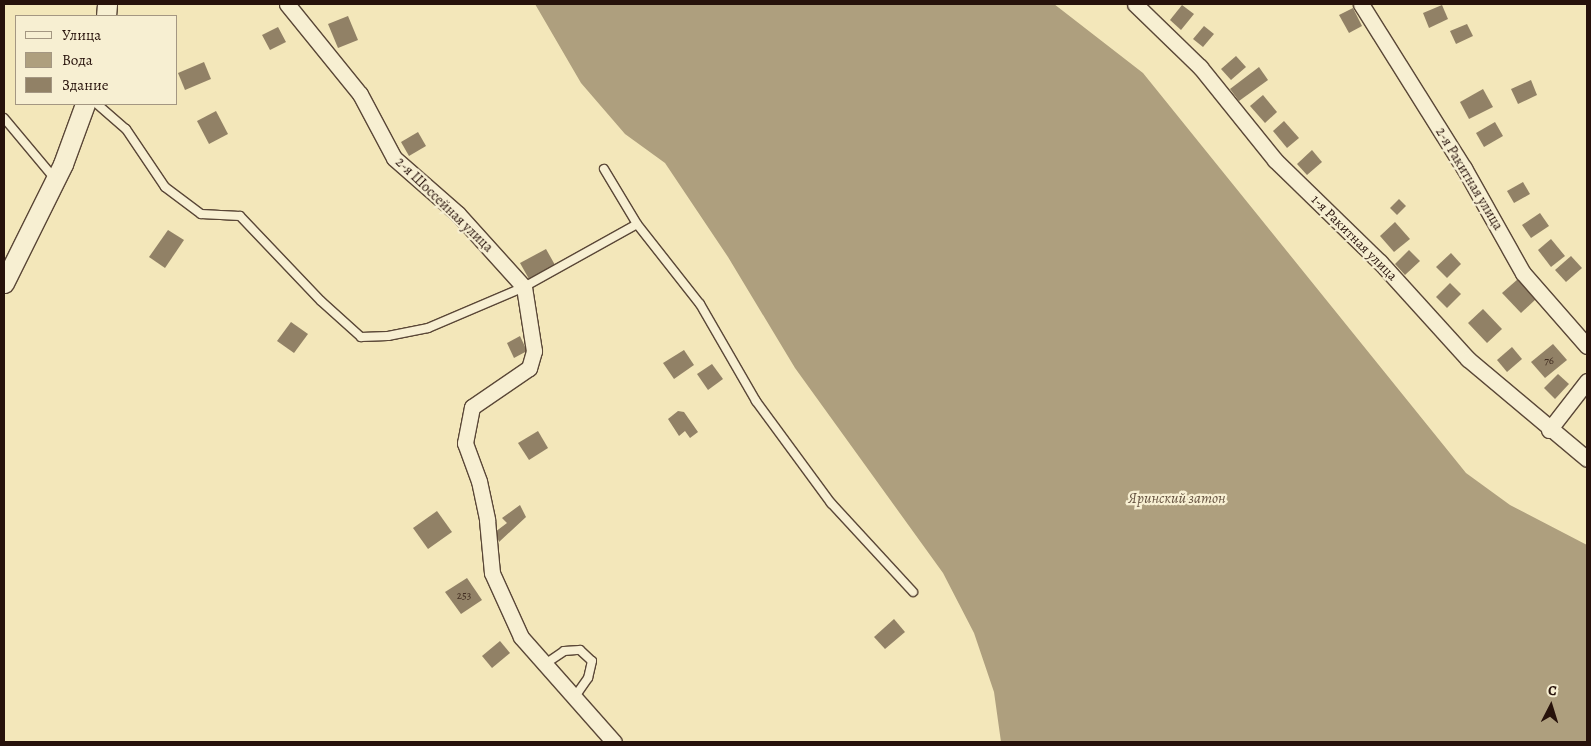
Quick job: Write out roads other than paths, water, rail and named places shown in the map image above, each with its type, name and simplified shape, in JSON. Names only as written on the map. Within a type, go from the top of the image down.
[{"type":"street","name":"2-я Шоссейная улица","points":[[286,4],[360,94],[394,158],[458,214],[524,287]]},
{"type":"street","name":"1-я Ракитная улица","points":[[1135,4],[1200,67],[1275,160],[1380,262],[1468,359],[1550,430],[1587,459]]},
{"type":"street","name":"2-я Ракитная улица","points":[[1360,4],[1464,168],[1523,273],[1587,346]]},
{"type":"street","points":[[4,282],[55,179],[85,105]]},
{"type":"street","points":[[524,287],[534,351],[529,368],[472,407],[465,443],[479,481],[487,520],[492,572],[521,637],[614,742]]},
{"type":"street","points":[[1550,430],[1587,381]]},
{"type":"lane","points":[[98,105],[126,129],[165,187],[201,214],[240,216],[361,337],[388,336],[428,328],[524,287],[637,224]]},
{"type":"lane","points":[[4,118],[55,179]]},
{"type":"lane","points":[[604,169],[637,224],[700,304],[756,401],[830,503],[913,592]]},
{"type":"lane","points":[[545,664],[564,651],[580,650],[592,661],[588,678],[574,698]]},
{"type":"water","name":"Яринский затон","points":[[535,4],[1054,4],[1143,73],[1466,473],[1510,505],[1587,545],[1587,742],[1001,742],[994,692],[974,633],[943,573],[795,368],[728,257],[665,163],[625,134],[581,83]]}]
